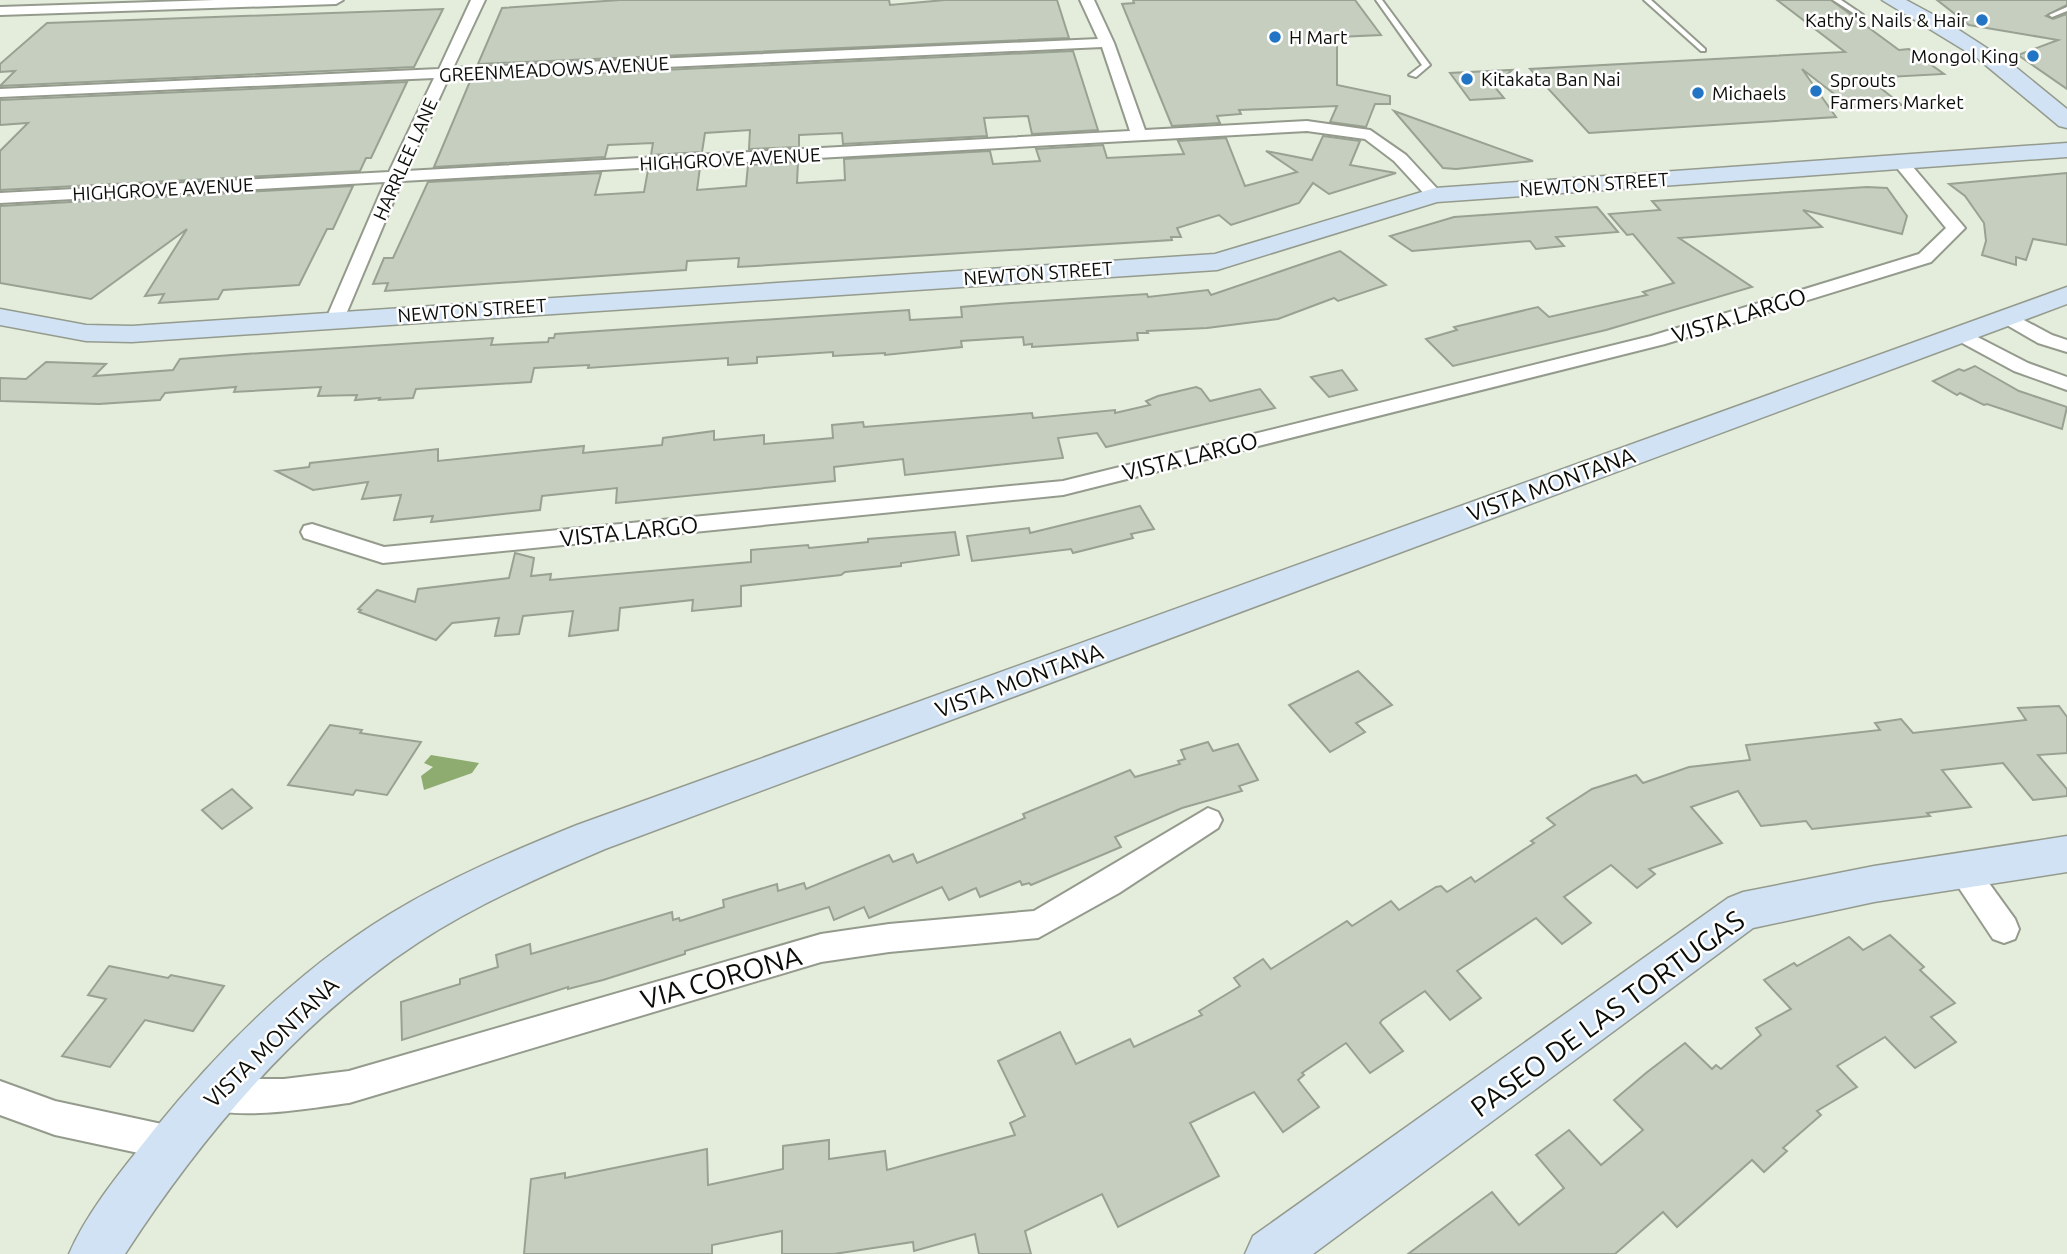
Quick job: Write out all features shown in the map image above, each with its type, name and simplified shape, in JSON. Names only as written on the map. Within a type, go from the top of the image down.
[{"type":"street","points":[[0,11],[336,0]]},
{"type":"street","name":"HARRLEE LANE","points":[[335,319],[395,177],[478,0]]},
{"type":"street","points":[[1087,0],[1107,43],[1140,136]]},
{"type":"street","points":[[1891,0],[1961,38],[2036,92],[2067,121]]},
{"type":"street","name":"GREENMEADOWS AVENUE","points":[[0,93],[1107,43]]},
{"type":"street","name":"HIGHGROVE AVENUE","points":[[0,198],[1307,126],[1370,135],[1400,158],[1435,195]]},
{"type":"street","name":"NEWTON STREET","points":[[0,317],[86,333],[132,334],[1217,262],[1435,195],[2067,150]]},
{"type":"street","name":"VISTA LARGO","points":[[312,532],[383,555],[1063,488],[1658,340],[1924,258],[1956,229],[1901,163]]},
{"type":"street","name":"VISTA MONTANA","points":[[95,1254],[134,1193],[171,1143],[270,1037],[326,985],[403,929],[472,888],[532,861],[2067,295]]},
{"type":"street","points":[[2007,317],[2045,339],[2067,346]]},
{"type":"street","points":[[1960,334],[2021,368],[2067,384]]},
{"type":"street","name":"VIA CORONA","points":[[215,1095],[284,1095],[349,1087],[821,948],[889,937],[1038,924],[1109,884],[1208,820]]},
{"type":"street","name":"PASEO DE LAS TORTUGAS","points":[[1271,1254],[1568,1041],[1743,911],[1874,884],[2067,854]]},
{"type":"street","points":[[1963,870],[2004,929]]},
{"type":"street","points":[[0,1098],[55,1118],[171,1143]]},
{"type":"lane","points":[[1379,0],[1426,65],[1413,75]]},
{"type":"lane","points":[[1647,0],[1703,50]]},
{"type":"lane","points":[[1836,0],[1860,15]]},
{"type":"lane","points":[[2052,15],[2067,9]]},
{"type":"shaded area","points":[[431,755],[479,763],[472,773],[424,790],[421,776],[433,767],[424,763]]},
{"type":"building","points":[[620,0],[889,0],[890,5],[945,0],[1057,0],[1069,38],[478,64],[502,8]]},
{"type":"building","points":[[1133,0],[1355,0],[1381,35],[1337,37],[1337,85],[1390,96],[1390,104],[1375,104],[1366,127],[1330,122],[1337,106],[1239,110],[1241,114],[1217,116],[1220,123],[1172,126],[1122,4],[1134,3]]},
{"type":"building","points":[[1777,0],[1831,0],[1899,50],[1909,49],[1944,74],[1868,78],[1902,105],[1851,107],[1802,69],[1836,117],[1589,133],[1530,69],[1845,52]]},
{"type":"building","points":[[1937,0],[2067,0],[2067,5],[2046,16],[2053,19],[2067,14],[2067,89],[2018,55],[2058,40],[1969,25]]},
{"type":"building","points":[[443,9],[414,67],[0,86],[15,71],[0,72],[0,64],[47,23]]},
{"type":"building","points":[[1073,51],[1098,130],[1032,134],[1028,116],[984,118],[987,136],[843,144],[842,133],[799,135],[799,147],[749,149],[750,130],[705,133],[702,152],[651,155],[653,143],[608,145],[605,157],[434,167],[471,79]]},
{"type":"building","points":[[1512,70],[1494,86],[1504,98],[1470,100],[1450,73]]},
{"type":"building","points":[[407,82],[371,158],[366,158],[360,171],[0,190],[0,151],[28,123],[0,125],[0,100]]},
{"type":"building","points":[[1394,111],[1533,161],[1443,168]]},
{"type":"building","points":[[1323,136],[1360,141],[1350,165],[1396,173],[1329,194],[1313,183],[1299,203],[1231,225],[1219,215],[1177,228],[1181,237],[1171,237],[1172,240],[738,267],[739,258],[687,261],[686,270],[385,291],[388,283],[373,284],[384,258],[393,258],[428,182],[601,173],[595,195],[644,192],[648,170],[700,167],[697,190],[746,186],[748,165],[798,162],[797,183],[845,180],[844,159],[990,151],[993,164],[1040,161],[1036,149],[1103,145],[1107,158],[1184,154],[1178,141],[1226,138],[1245,186],[1297,172],[1266,151],[1312,160]]},
{"type":"building","points":[[2067,173],[2067,245],[2033,239],[2026,260],[2016,257],[2016,265],[1982,255],[1986,241],[1984,223],[1965,196],[1949,184]]},
{"type":"building","points":[[353,186],[333,229],[327,229],[299,285],[223,290],[218,299],[159,303],[164,294],[145,296],[187,229],[91,299],[0,283],[0,206]]},
{"type":"building","points":[[1867,187],[1887,188],[1907,216],[1902,234],[1803,210],[1822,227],[1679,238],[1752,287],[1606,330],[1453,366],[1426,339],[1457,330],[1454,327],[1538,307],[1549,317],[1647,295],[1643,292],[1674,283],[1633,234],[1627,235],[1609,214],[1660,210],[1652,201]]},
{"type":"building","points":[[1597,207],[1618,232],[1556,237],[1564,246],[1536,249],[1530,241],[1412,251],[1390,236],[1454,217]]},
{"type":"building","points":[[1340,251],[1386,285],[1338,301],[1334,298],[1278,319],[1207,328],[1147,331],[1148,333],[1137,333],[1138,340],[1032,347],[1032,344],[1024,345],[1023,337],[961,341],[962,347],[885,355],[833,356],[833,352],[757,357],[757,363],[728,365],[728,358],[588,368],[589,365],[534,368],[531,382],[416,389],[413,398],[379,400],[380,398],[355,400],[357,395],[318,396],[321,387],[234,392],[236,387],[165,393],[160,400],[99,404],[0,401],[0,378],[26,379],[46,362],[106,364],[94,376],[173,370],[180,359],[245,354],[493,338],[491,345],[548,342],[555,334],[909,310],[910,320],[962,317],[961,307],[1147,294],[1148,297],[1208,290],[1211,295]]},
{"type":"building","points":[[1975,366],[2019,391],[2067,407],[2062,429],[1984,405],[1960,393],[1957,395],[1933,381],[1959,369],[1964,371]]},
{"type":"building","points":[[1342,370],[1357,390],[1329,397],[1311,377]]},
{"type":"building","points":[[1196,387],[1201,389],[1210,401],[1260,389],[1275,408],[1106,447],[1097,433],[1058,438],[1063,458],[905,475],[903,459],[834,467],[835,481],[616,503],[617,488],[542,496],[540,510],[431,522],[433,516],[394,520],[401,495],[362,499],[368,482],[313,490],[276,471],[309,467],[310,463],[438,449],[438,461],[584,446],[583,453],[662,445],[663,438],[714,431],[714,440],[764,435],[764,444],[833,438],[832,425],[863,422],[864,427],[1032,413],[1033,418],[1115,410],[1115,413],[1150,405],[1146,401]]},
{"type":"building","points":[[1140,506],[1154,529],[1131,534],[1133,538],[1073,553],[1071,549],[972,561],[967,536],[1029,528],[1030,533]]},
{"type":"building","points":[[955,532],[959,555],[901,563],[901,566],[845,572],[841,575],[741,586],[741,606],[692,611],[693,600],[620,608],[618,630],[569,636],[573,611],[523,616],[519,634],[495,636],[499,618],[452,623],[436,640],[359,612],[361,610],[358,609],[377,590],[415,602],[418,589],[509,578],[515,553],[534,558],[531,576],[551,574],[550,580],[751,562],[751,550],[808,545],[809,548],[868,542],[868,539]]},
{"type":"building","points":[[1358,671],[1392,705],[1356,723],[1365,732],[1330,752],[1289,705]]},
{"type":"building","points":[[2059,706],[2067,717],[2067,753],[2038,755],[2067,789],[2067,796],[2033,800],[2003,763],[1942,770],[1971,807],[1927,813],[1930,816],[1812,829],[1806,821],[1761,826],[1738,791],[1691,807],[1722,843],[1649,869],[1655,874],[1637,888],[1611,865],[1564,897],[1591,923],[1562,944],[1536,918],[1457,971],[1481,998],[1450,1020],[1425,991],[1382,1020],[1380,1023],[1403,1051],[1370,1073],[1346,1043],[1302,1073],[1304,1075],[1298,1080],[1319,1107],[1283,1132],[1254,1092],[1190,1123],[1219,1176],[1118,1227],[1102,1194],[1025,1231],[1031,1254],[979,1254],[975,1234],[914,1251],[913,1242],[834,1254],[782,1254],[782,1231],[712,1245],[712,1254],[524,1254],[531,1179],[565,1173],[565,1178],[707,1149],[708,1185],[783,1169],[783,1146],[829,1140],[829,1159],[885,1151],[887,1170],[1015,1135],[1010,1123],[1025,1116],[998,1061],[1060,1032],[1076,1064],[1130,1039],[1134,1047],[1202,1015],[1199,1011],[1240,986],[1234,978],[1263,959],[1271,969],[1347,921],[1352,926],[1391,901],[1399,910],[1436,887],[1441,886],[1447,892],[1471,877],[1475,882],[1534,843],[1531,841],[1555,825],[1547,818],[1592,789],[1636,775],[1643,783],[1689,767],[1750,760],[1746,745],[1880,730],[1875,723],[1901,719],[1913,733],[2026,720],[2018,708]]},
{"type":"building","points":[[330,725],[362,730],[360,733],[421,742],[387,795],[356,790],[353,795],[288,785]]},
{"type":"building","points":[[1208,742],[1213,751],[1238,744],[1258,780],[1239,786],[1242,791],[1182,808],[1115,837],[1121,847],[1031,885],[1022,885],[1020,881],[980,897],[976,888],[949,900],[942,887],[869,918],[864,907],[834,920],[829,907],[685,951],[685,954],[603,980],[568,987],[402,1040],[401,1002],[460,984],[460,979],[498,967],[496,955],[530,944],[531,954],[672,912],[673,920],[679,918],[680,921],[724,907],[723,900],[777,884],[778,891],[804,883],[806,889],[889,855],[893,862],[913,854],[917,863],[1025,818],[1023,814],[1130,770],[1135,777],[1180,764],[1178,761],[1185,759],[1181,750]]},
{"type":"building","points":[[232,789],[252,808],[222,829],[202,810]]},
{"type":"building","points":[[1890,935],[1924,967],[1920,970],[1955,1003],[1931,1017],[1956,1042],[1915,1068],[1885,1037],[1837,1066],[1857,1087],[1817,1111],[1821,1115],[1783,1148],[1787,1151],[1764,1172],[1752,1160],[1677,1227],[1663,1212],[1615,1254],[1408,1254],[1492,1192],[1519,1225],[1564,1188],[1536,1155],[1569,1130],[1601,1165],[1643,1130],[1614,1100],[1646,1073],[1685,1043],[1712,1069],[1716,1065],[1721,1069],[1761,1035],[1756,1028],[1791,1009],[1764,980],[1794,963],[1797,966],[1849,937],[1863,950]]},
{"type":"building","points":[[109,966],[224,986],[193,1031],[145,1020],[110,1067],[62,1056],[106,999],[88,995]]},
{"type":"place","name":"Kathy's Nails & Hair","points":[[1982,20]]},
{"type":"place","name":"H Mart","points":[[1275,37]]},
{"type":"place","name":"Mongol King","points":[[2033,56]]},
{"type":"place","name":"Kitakata Ban Nai","points":[[1467,79]]},
{"type":"place","name":"Sprouts Farmers Market","points":[[1816,91]]},
{"type":"place","name":"Michaels","points":[[1698,93]]}]
